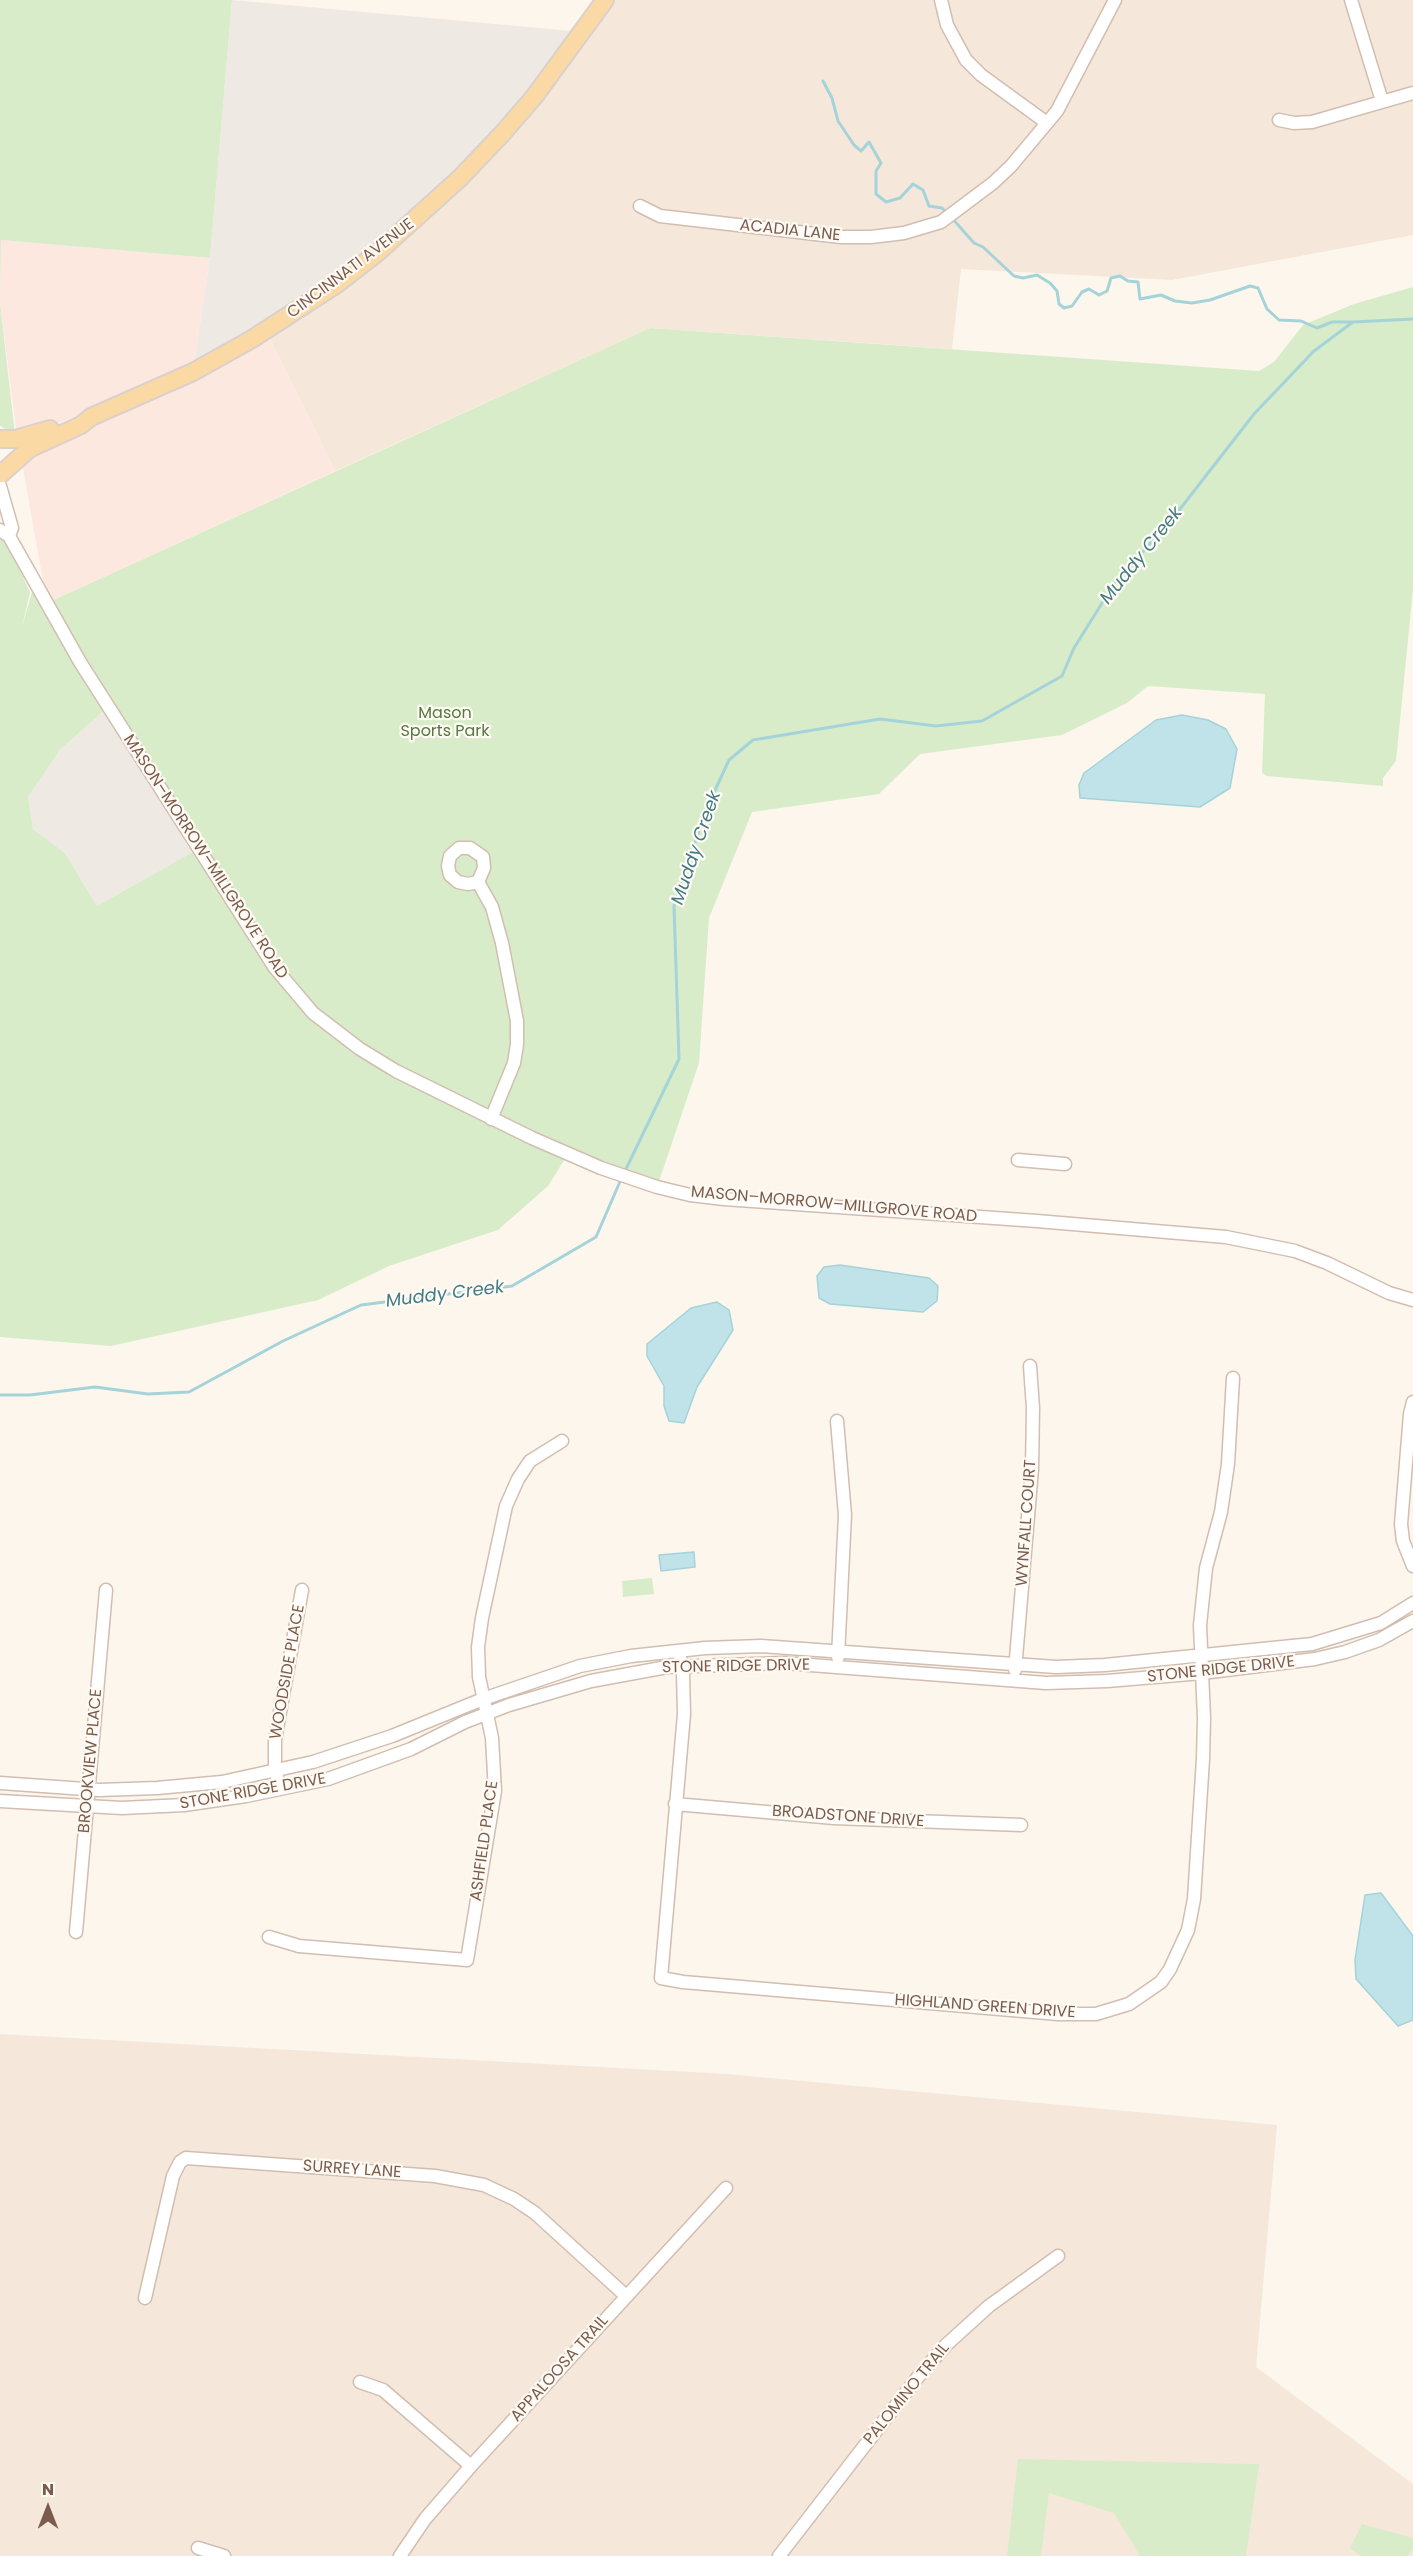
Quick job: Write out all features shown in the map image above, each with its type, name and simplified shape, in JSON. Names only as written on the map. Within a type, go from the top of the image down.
[{"type":"main road","name":"CINCINNATI AVENUE","points":[[0,475],[29,449],[81,425],[91,417],[193,372],[252,339],[337,284],[377,253],[460,178],[501,135],[540,89],[605,0]]},
{"type":"main road","name":"CINCINNATI AVENUE","points":[[0,439],[15,440],[77,418],[91,417]]},
{"type":"main road","points":[[0,448],[3,458],[0,475]]},
{"type":"street","points":[[941,0],[946,25],[966,60],[981,75],[1047,123],[1067,93],[1115,0]]},
{"type":"street","points":[[1351,0],[1382,101]]},
{"type":"street","points":[[1279,120],[1294,123],[1312,122],[1413,93]]},
{"type":"street","name":"ACADIA LANE","points":[[640,206],[660,216],[841,237],[871,237],[904,233],[941,222],[957,210],[1011,166],[1047,123]]},
{"type":"street","name":"MASON–MORROW–MILLGROVE ROAD","points":[[0,486],[12,528],[5,533],[108,707],[290,988],[313,1012],[360,1049],[396,1071],[491,1119],[601,1168],[657,1187],[724,1199],[1226,1237],[1295,1251],[1327,1263],[1389,1293],[1413,1300]]},
{"type":"street","points":[[477,882],[495,916],[516,1021],[514,1063],[491,1119]]},
{"type":"street","points":[[1018,1160],[1065,1164]]},
{"type":"street","name":"WYNFALL COURT","points":[[1015,1680],[1032,1468],[1034,1408],[1030,1366]]},
{"type":"street","name":"HIGHLAND GREEN DRIVE","points":[[679,1651],[682,1665],[684,1714],[661,1978],[683,1982],[1058,2014],[1096,2014],[1129,2004],[1161,1982],[1170,1969],[1188,1930],[1194,1899],[1203,1759],[1200,1625],[1206,1568],[1221,1512],[1228,1464],[1233,1378]]},
{"type":"street","points":[[1413,1402],[1410,1414],[1401,1524],[1403,1541],[1413,1566]]},
{"type":"street","points":[[837,1421],[845,1515],[837,1667]]},
{"type":"street","name":"ASHFIELD PLACE","points":[[269,1937],[299,1946],[467,1960],[495,1791],[492,1738],[483,1699],[477,1647],[506,1506],[518,1479],[530,1461],[562,1441]]},
{"type":"street","name":"BROOKVIEW PLACE","points":[[76,1932],[106,1590]]},
{"type":"street","name":"WOODSIDE PLACE","points":[[280,1789],[275,1770],[275,1740],[302,1590]]},
{"type":"street","name":"STONE RIDGE DRIVE","points":[[0,1783],[88,1790],[157,1788],[222,1782],[313,1762],[392,1736],[483,1699],[580,1666],[631,1656],[761,1646],[1083,1667],[1312,1644],[1381,1623],[1413,1603]]},
{"type":"street","name":"STONE RIDGE DRIVE","points":[[0,1801],[87,1807],[183,1806],[280,1789],[328,1779],[411,1749],[488,1713],[591,1681],[682,1665],[754,1663],[1080,1683],[1202,1673],[1315,1659],[1345,1652],[1379,1640],[1413,1621]]},
{"type":"street","name":"BROADSTONE DRIVE","points":[[675,1804],[834,1818],[1021,1825]]},
{"type":"street","name":"SURREY LANE","points":[[145,2298],[173,2176],[180,2162],[186,2158],[435,2175],[484,2185],[514,2199],[535,2213],[626,2296]]},
{"type":"street","name":"APPALOOSA TRAIL","points":[[400,2556],[425,2519],[471,2466],[726,2188]]},
{"type":"street","name":"PALOMINO TRAIL","points":[[779,2556],[918,2377],[946,2345],[989,2306],[1058,2256]]},
{"type":"street","points":[[360,2382],[376,2386],[397,2400],[471,2466]]},
{"type":"street","points":[[198,2548],[224,2556]]},
{"type":"shaded area","points":[[232,0],[583,32],[534,97],[377,253],[193,371],[210,258]]},
{"type":"shaded area","points":[[605,0],[1413,0],[1413,235],[1172,280],[961,269],[952,349],[650,328],[335,471],[266,331]]},
{"type":"shaded area","points":[[1,240],[210,258],[193,371],[266,331],[335,471],[47,603],[22,463],[66,435],[95,425],[146,393],[17,437],[0,302]]},
{"type":"shaded area","points":[[108,707],[198,849],[97,906],[65,853],[33,829],[28,797],[60,750]]},
{"type":"shaded area","points":[[0,2034],[727,2074],[1277,2125],[1256,2367],[1413,2484],[1413,2556],[0,2556]]},
{"type":"green space","points":[[0,0],[232,0],[210,258],[1,240],[0,302]]},
{"type":"green space","name":"Mason Sports Park","points":[[1413,287],[1413,589],[1396,761],[1383,778],[1383,786],[1267,776],[1262,773],[1265,694],[1148,686],[1127,703],[1062,735],[920,754],[879,794],[752,812],[709,918],[699,1063],[657,1187],[568,1154],[548,1186],[498,1230],[389,1266],[318,1300],[111,1346],[0,1337],[0,534],[6,540],[30,592],[22,627],[32,592],[47,603],[650,328],[1259,371],[1274,362],[1303,325],[1354,304]],"holes":[[[108,707],[198,849],[97,906],[65,853],[33,829],[28,797],[60,750]]]},
{"type":"green space","points":[[0,302],[15,435],[0,426]]},
{"type":"green space","points":[[652,1578],[654,1594],[623,1597],[622,1581]]},
{"type":"green space","points":[[1018,2459],[1259,2464],[1246,2556],[1140,2556],[1114,2513],[1049,2493],[1041,2556],[1007,2556]]},
{"type":"green space","points":[[1362,2524],[1413,2538],[1413,2549],[1407,2556],[1361,2556],[1350,2548]]},
{"type":"water","points":[[1182,715],[1208,720],[1226,729],[1237,749],[1230,788],[1200,807],[1080,798],[1079,785],[1084,773],[1156,720]]},
{"type":"water","points":[[840,1265],[929,1278],[938,1286],[937,1301],[923,1312],[830,1304],[819,1298],[817,1276],[824,1267]]},
{"type":"water","points":[[717,1302],[729,1310],[733,1330],[697,1387],[684,1423],[669,1421],[664,1406],[664,1386],[647,1356],[647,1344],[691,1308]]},
{"type":"water","points":[[694,1552],[695,1567],[661,1571],[659,1555]]},
{"type":"water","points":[[1381,1893],[1413,1936],[1413,2020],[1398,2026],[1356,1979],[1355,1960],[1365,1895]]},
{"type":"waterway","points":[[823,81],[832,98],[838,121],[854,145],[861,151],[869,142],[881,163],[876,171],[876,194],[886,202],[900,198],[913,184],[923,190],[929,206],[942,208],[947,213]]},
{"type":"waterway","points":[[951,217],[974,243],[983,247],[1014,276],[1023,278],[1037,275],[1050,283],[1057,291],[1059,304],[1064,308],[1072,306],[1082,292],[1089,289],[1099,295],[1107,291],[1111,278],[1120,276],[1128,281],[1138,282],[1140,299],[1161,295],[1175,301],[1192,303],[1210,300],[1250,286],[1258,288],[1267,309],[1279,320],[1301,321],[1317,328],[1332,322],[1352,322]]},
{"type":"waterway","name":"Muddy Creek","points":[[625,1171],[679,1059],[674,906],[705,812],[729,760],[753,740],[880,719],[936,726],[982,721],[1062,676],[1074,648],[1114,584],[1173,518],[1254,414],[1314,351],[1353,322],[1413,319]]},
{"type":"waterway","name":"Muddy Creek","points":[[0,1395],[30,1395],[95,1387],[148,1394],[189,1392],[283,1341],[361,1305],[512,1286],[596,1237],[622,1177]]}]
